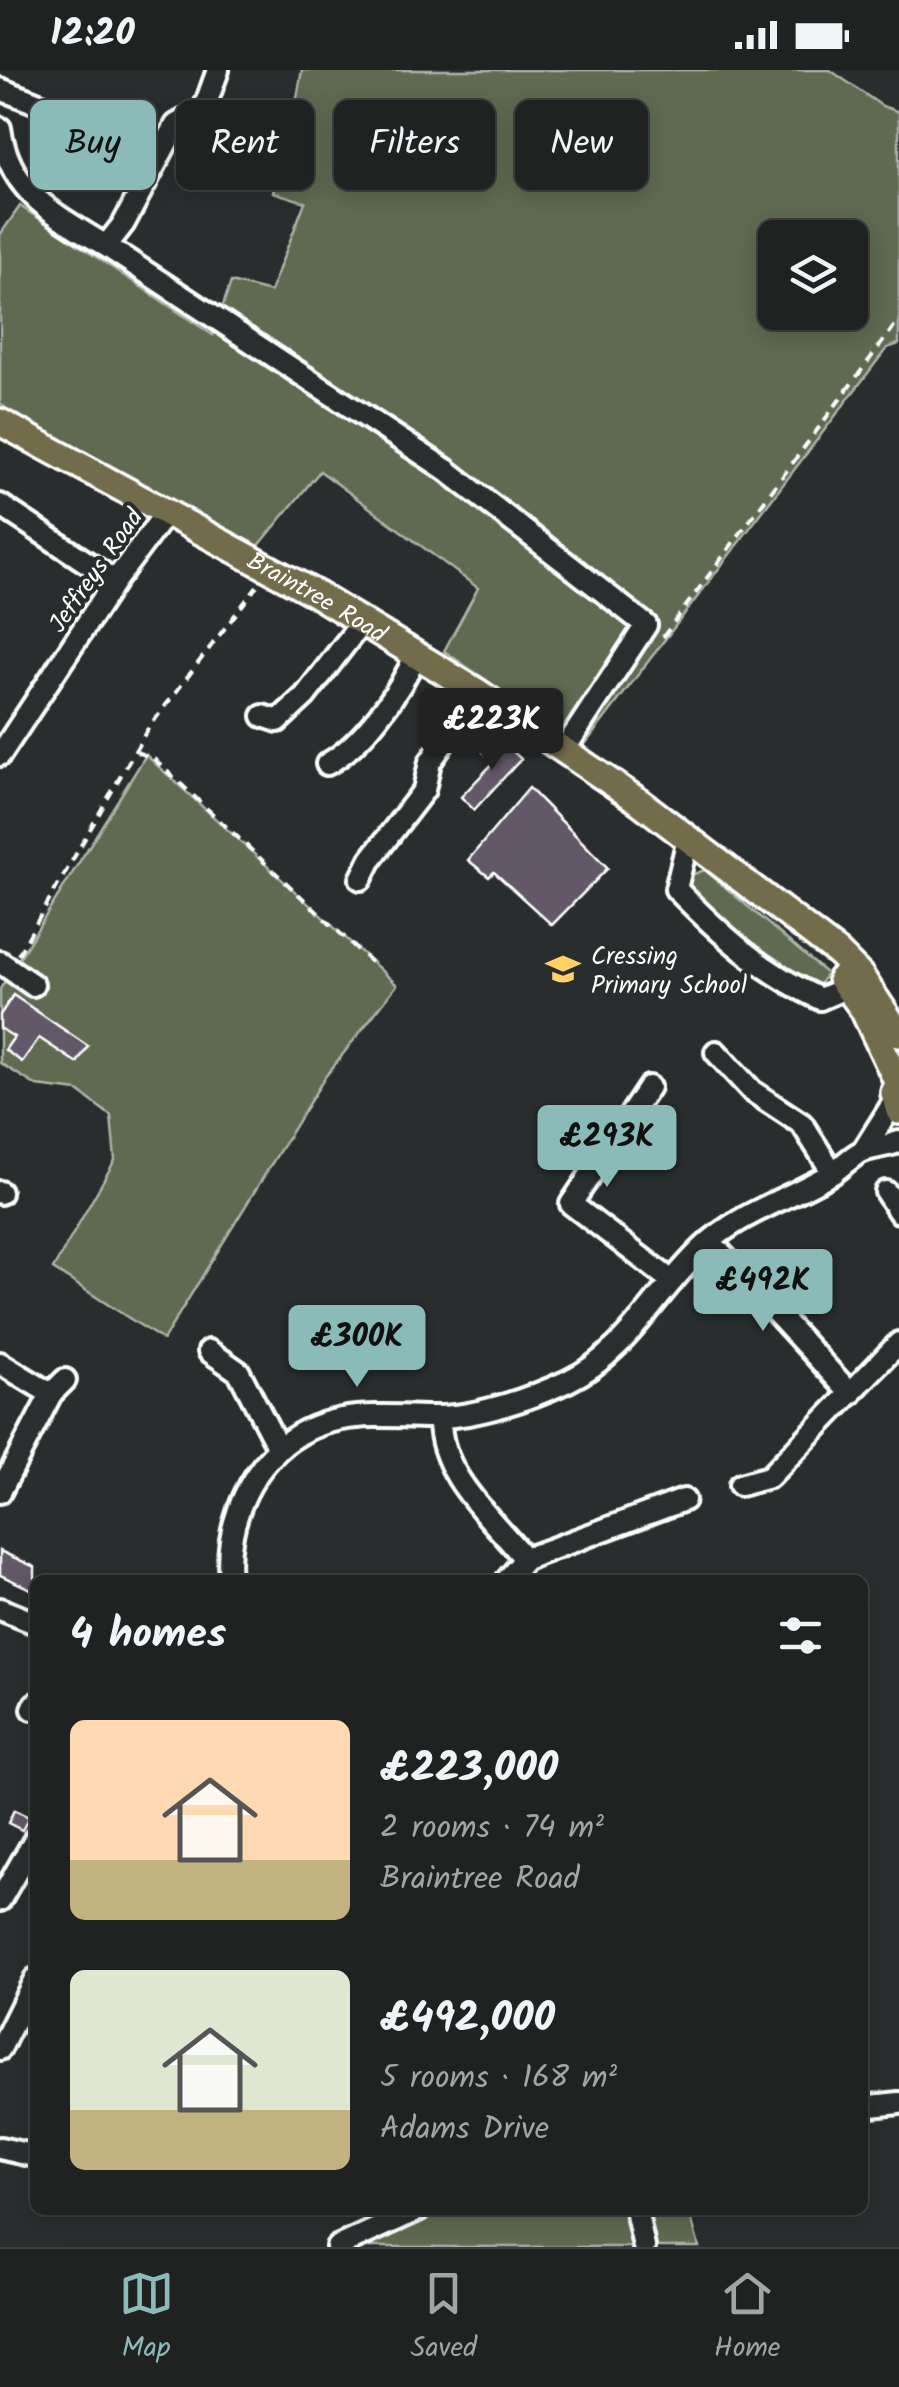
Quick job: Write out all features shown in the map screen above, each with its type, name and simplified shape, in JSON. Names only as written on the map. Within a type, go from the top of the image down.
[{"type":"main road","name":"Braintree Road","points":[[0,422],[362,622],[564,750],[688,839],[812,938],[838,953],[860,975],[899,1034]]},
{"type":"main road","name":"Braintree Road","points":[[812,938],[871,1024],[897,1091]]},
{"type":"street","points":[[106,246],[124,223],[176,125],[204,109],[218,70]]},
{"type":"street","points":[[0,89],[30,100]]},
{"type":"street","points":[[0,128],[4,154],[33,200],[445,469],[646,626],[564,750]]},
{"type":"street","points":[[0,505],[115,581]]},
{"type":"street","name":"Jeffreys Road","points":[[3,742],[166,514]]},
{"type":"street","points":[[263,716],[278,721],[305,696],[362,622]]},
{"type":"street","points":[[327,764],[344,755],[402,688],[416,654]]},
{"type":"street","points":[[360,852],[479,693]]},
{"type":"street","points":[[361,880],[371,858],[424,790],[430,762]]},
{"type":"street","points":[[688,839],[676,889],[728,943],[786,983],[820,999],[848,988]]},
{"type":"street","points":[[5,965],[33,985]]},
{"type":"street","points":[[716,1052],[752,1091],[802,1124],[832,1173]]},
{"type":"street","points":[[649,1087],[571,1204],[669,1280]]},
{"type":"street","points":[[863,1151],[897,1091]]},
{"type":"street","points":[[230,1575],[229,1542],[237,1515],[249,1487],[279,1449],[349,1416],[387,1412],[440,1417],[548,1389],[593,1368],[628,1338],[669,1280],[710,1241],[832,1173],[863,1151],[899,1142]]},
{"type":"street","points":[[886,1192],[899,1212]]},
{"type":"street","points":[[710,1241],[852,1394]]},
{"type":"street","points":[[740,1486],[769,1476],[899,1343]]},
{"type":"street","points":[[209,1352],[239,1372],[279,1449]]},
{"type":"street","points":[[0,1363],[58,1387],[0,1492]]},
{"type":"street","points":[[440,1417],[439,1439],[449,1466],[525,1559]]},
{"type":"street","points":[[512,1575],[525,1559],[684,1500]]},
{"type":"street","points":[[0,1608],[30,1621]]},
{"type":"street","points":[[0,1900],[30,1847]]},
{"type":"street","points":[[0,2049],[30,1989]]},
{"type":"street","points":[[868,2106],[899,2103]]},
{"type":"street","points":[[0,2148],[30,2155]]},
{"type":"street","points":[[337,2247],[407,2215]]},
{"type":"street","points":[[637,2215],[644,2247]]},
{"type":"path","points":[[653,650],[899,320]]},
{"type":"path","points":[[5,965],[147,730],[238,606],[271,571]]},
{"type":"path","points":[[137,752],[153,758],[374,965]]},
{"type":"green space","points":[[302,70],[830,70],[882,106],[899,112],[899,344],[887,348],[583,747],[444,651],[478,588],[320,471],[257,548],[13,415],[0,403],[0,235],[20,206],[213,335],[231,282],[270,292],[305,202],[273,192],[314,190],[314,100],[297,100]]},
{"type":"green space","points":[[146,755],[397,985],[325,1077],[163,1340],[53,1269],[115,1160],[111,1116],[78,1091],[37,1086],[0,1063],[0,989]]},
{"type":"green space","points":[[705,870],[827,974],[817,987],[747,943],[716,916],[688,885],[691,875]]},
{"type":"green space","points":[[428,2215],[690,2215],[699,2247],[359,2247]]},
{"type":"building","points":[[498,737],[521,759],[474,810],[461,797],[494,762],[483,752]]},
{"type":"building","name":"Cressing Primary School","points":[[529,788],[608,868],[552,925],[494,872],[489,877],[468,860]]},
{"type":"building","points":[[13,995],[88,1046],[77,1063],[39,1038],[22,1062],[5,1050],[14,1037],[0,1028],[0,1015]]},
{"type":"building","points":[[0,1551],[35,1567],[35,1575],[30,1575],[30,1589],[0,1575]]},
{"type":"building","points":[[14,1810],[29,1817],[22,1830],[8,1823]]},
{"type":"place","name":"Cressing Primary School","points":[[563,969]]}]
